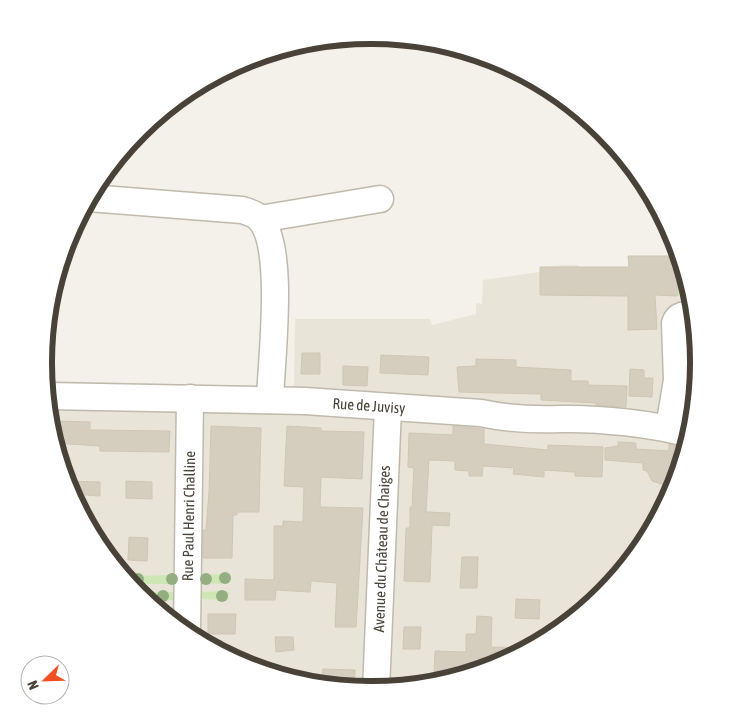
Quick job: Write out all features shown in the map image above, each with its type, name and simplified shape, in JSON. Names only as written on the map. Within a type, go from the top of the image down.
[{"type":"street","points":[[98,199],[242,210],[252,213],[260,219],[269,241],[277,291],[273,317],[270,400]]},
{"type":"street","points":[[260,219],[380,199]]},
{"type":"street","points":[[680,431],[676,380],[676,323],[677,318],[681,315],[686,315]]},
{"type":"street","name":"Rue de Juvisy","points":[[54,396],[270,400],[481,414],[500,418],[590,421],[680,431]]},
{"type":"street","name":"Rue Paul Henri Challine","points":[[187,623],[190,398]]},
{"type":"street","name":"Avenue du Château de Chaiges","points":[[376,681],[388,408]]},
{"type":"shaded area","points":[[628,256],[671,256],[684,300],[689,342],[689,383],[684,425],[673,465],[647,522],[611,573],[581,602],[548,628],[493,657],[453,670],[413,679],[350,681],[309,675],[249,657],[194,628],[161,602],[131,573],[95,522],[69,465],[58,425],[53,381],[294,387],[295,319],[430,319],[432,325],[476,314],[476,303],[482,304],[483,280],[540,272],[540,267],[578,265],[579,267],[628,267]]},
{"type":"green space","points":[[677,273],[683,296],[677,296]]},
{"type":"green space","points":[[227,574],[230,580],[226,584],[204,583],[200,581],[203,575]]},
{"type":"green space","points":[[173,575],[176,577],[173,584],[142,584],[135,576]]},
{"type":"green space","points":[[227,591],[229,593],[228,600],[201,599],[202,592]]},
{"type":"green space","points":[[150,592],[173,592],[173,600],[159,600]]},
{"type":"building","points":[[628,256],[671,256],[677,273],[677,296],[655,295],[657,329],[628,330],[628,296],[540,295],[540,267],[629,267]]},
{"type":"building","points":[[302,353],[320,353],[320,374],[301,374]]},
{"type":"building","points":[[381,355],[429,357],[428,375],[380,373]]},
{"type":"building","points":[[476,359],[516,360],[516,367],[571,370],[571,381],[588,381],[588,385],[627,386],[626,407],[596,405],[596,403],[541,400],[541,394],[459,392],[457,367],[476,366]]},
{"type":"building","points":[[343,366],[368,367],[367,386],[343,385]]},
{"type":"building","points":[[630,369],[644,370],[644,378],[653,378],[652,397],[629,396]]},
{"type":"building","points":[[57,421],[90,422],[90,430],[170,431],[169,452],[100,451],[100,446],[63,444]]},
{"type":"building","points":[[211,426],[261,428],[259,512],[237,512],[237,515],[233,515],[232,558],[203,558],[203,530],[206,530],[209,492]]},
{"type":"building","points":[[287,426],[321,428],[321,431],[364,432],[362,479],[321,477],[320,507],[363,508],[356,627],[335,627],[337,583],[311,581],[310,592],[276,590],[275,600],[245,600],[245,579],[274,580],[274,526],[283,526],[283,521],[303,522],[304,487],[284,486]]},
{"type":"building","points":[[453,426],[484,429],[484,444],[548,450],[548,445],[603,447],[602,477],[575,476],[575,472],[544,470],[544,477],[513,474],[514,468],[483,466],[482,476],[469,476],[469,471],[455,470],[455,461],[429,460],[426,512],[450,513],[449,526],[432,525],[430,582],[404,581],[406,528],[410,528],[414,468],[408,467],[409,433],[453,435]]},
{"type":"building","points":[[618,442],[636,443],[636,449],[669,451],[669,444],[679,446],[665,485],[652,481],[647,471],[643,470],[643,463],[605,460],[605,448],[618,446]]},
{"type":"building","points":[[76,481],[100,482],[100,496],[81,495]]},
{"type":"building","points":[[126,481],[152,482],[152,499],[126,498]]},
{"type":"building","points":[[129,537],[148,538],[147,561],[128,560]]},
{"type":"building","points":[[462,557],[478,557],[477,588],[460,588]]},
{"type":"building","points":[[516,599],[540,600],[539,619],[515,618]]},
{"type":"building","points":[[208,614],[236,614],[235,634],[208,634]]},
{"type":"building","points":[[477,616],[492,617],[491,647],[513,648],[473,664],[434,675],[435,651],[466,652],[466,634],[476,634]]},
{"type":"building","points":[[404,627],[421,627],[420,649],[403,649]]},
{"type":"building","points":[[275,637],[293,637],[294,650],[276,652]]},
{"type":"building","points":[[323,669],[355,670],[354,681],[322,678]]}]
